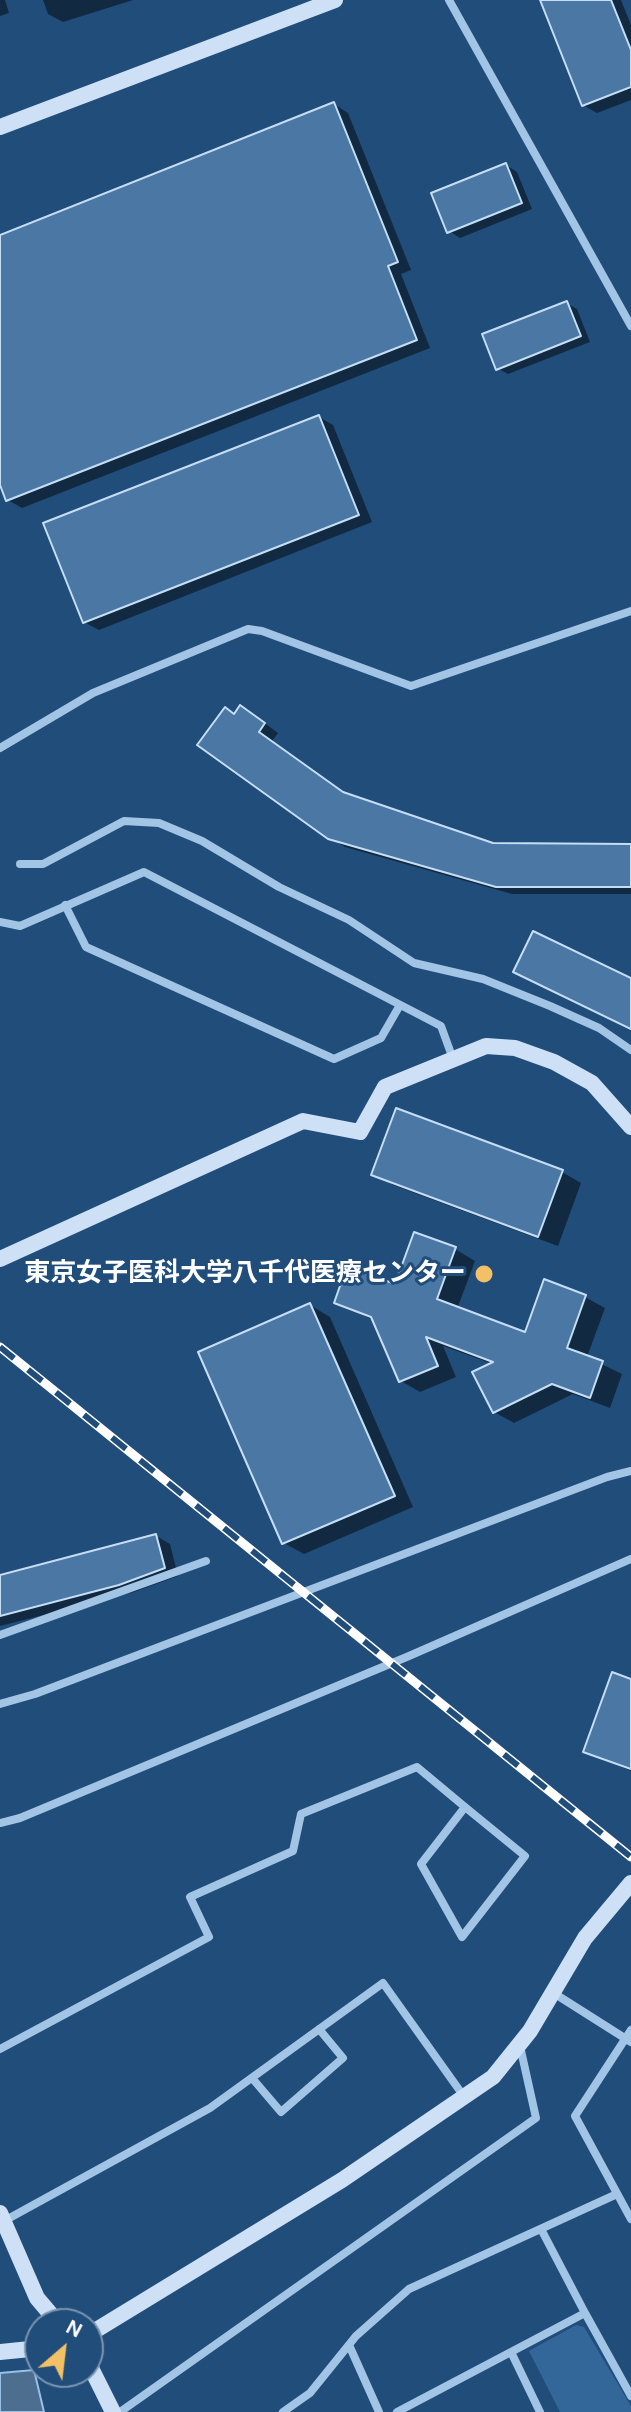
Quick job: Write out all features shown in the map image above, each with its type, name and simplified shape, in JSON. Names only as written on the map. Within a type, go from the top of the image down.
[{"type":"street","points":[[0,127],[335,0]]},
{"type":"street","points":[[449,0],[631,326]]},
{"type":"street","points":[[0,748],[93,693],[248,629],[262,631],[411,686],[631,611]]},
{"type":"street","points":[[20,864],[43,864],[54,860],[124,821],[159,823],[202,841],[279,887],[349,920],[414,963],[483,979],[599,1028],[631,1050]]},
{"type":"street","points":[[0,922],[20,926],[144,872],[441,1026],[453,1059]]},
{"type":"street","points":[[65,905],[86,947],[334,1059],[381,1038],[400,1005]]},
{"type":"street","points":[[0,1259],[303,1121],[360,1132],[385,1087],[486,1046],[515,1048],[554,1062],[592,1083],[631,1127]]},
{"type":"street","points":[[0,1704],[49,1689],[607,1477],[631,1471]]},
{"type":"street","points":[[0,1823],[20,1818],[409,1656],[631,1559]]},
{"type":"street","points":[[0,1635],[206,1561]]},
{"type":"street","points":[[0,2049],[209,1937],[190,1897],[293,1851],[301,1814],[417,1767],[525,1856],[462,1937],[421,1864],[465,1807]]},
{"type":"street","points":[[104,2325],[342,2180],[493,2077],[520,2045],[585,1938],[631,1883]]},
{"type":"street","points":[[45,2308],[37,2298],[2,2217],[210,2108],[383,1983],[465,2098]]},
{"type":"street","points":[[551,1992],[629,2036],[575,2116],[631,2219]]},
{"type":"street","points":[[252,2078],[281,2112],[343,2058],[319,2029]]},
{"type":"street","points":[[120,2412],[536,2118],[520,2045]]},
{"type":"street","points":[[283,2412],[310,2393],[349,2345],[409,2289],[617,2194]]},
{"type":"street","points":[[541,2229],[631,2396]]},
{"type":"street","points":[[397,2412],[585,2313]]},
{"type":"street","points":[[349,2345],[379,2412]]},
{"type":"street","points":[[0,2352],[24,2350]]},
{"type":"street","points":[[511,2352],[540,2412]]},
{"type":"street","points":[[101,2388],[113,2412]]},
{"type":"shaded area","points":[[576,2325],[584,2327],[631,2406],[631,2412],[560,2412],[529,2351]]},
{"type":"shaded area","points":[[24,2371],[24,2388],[38,2388],[44,2412],[0,2412],[0,2373]]},
{"type":"building","points":[[540,0],[611,0],[631,50],[631,87],[582,106]]},
{"type":"building","points":[[334,102],[398,262],[388,266],[417,340],[6,501],[0,485],[0,235]]},
{"type":"building","points":[[506,163],[522,203],[447,233],[431,193]]},
{"type":"building","points":[[567,301],[581,336],[496,370],[482,334]]},
{"type":"building","points":[[319,415],[359,515],[83,623],[43,523]]},
{"type":"building","points":[[240,705],[265,723],[259,732],[343,792],[493,843],[631,844],[631,887],[496,887],[328,839],[197,745],[225,707],[234,714]]},
{"type":"building","points":[[533,931],[631,978],[631,1029],[513,972]]},
{"type":"building","points":[[396,1108],[563,1170],[538,1237],[371,1175]]},
{"type":"building","points":[[414,1232],[456,1247],[437,1299],[525,1332],[544,1279],[586,1295],[567,1348],[603,1361],[590,1398],[552,1384],[493,1413],[472,1372],[493,1362],[426,1337],[438,1366],[399,1382],[371,1317],[334,1303],[347,1266],[395,1284]]},
{"type":"building","points":[[310,1303],[395,1496],[282,1544],[198,1352]]},
{"type":"building","points":[[156,1534],[165,1568],[119,1585],[0,1616],[0,1575]]},
{"type":"building","points":[[612,1672],[631,1679],[631,1769],[583,1752]]},
{"type":"railway","points":[[0,1347],[631,1857]]},
{"type":"place","name":"東京女子医科大学八千代医療センター","points":[[484,1274]]}]
